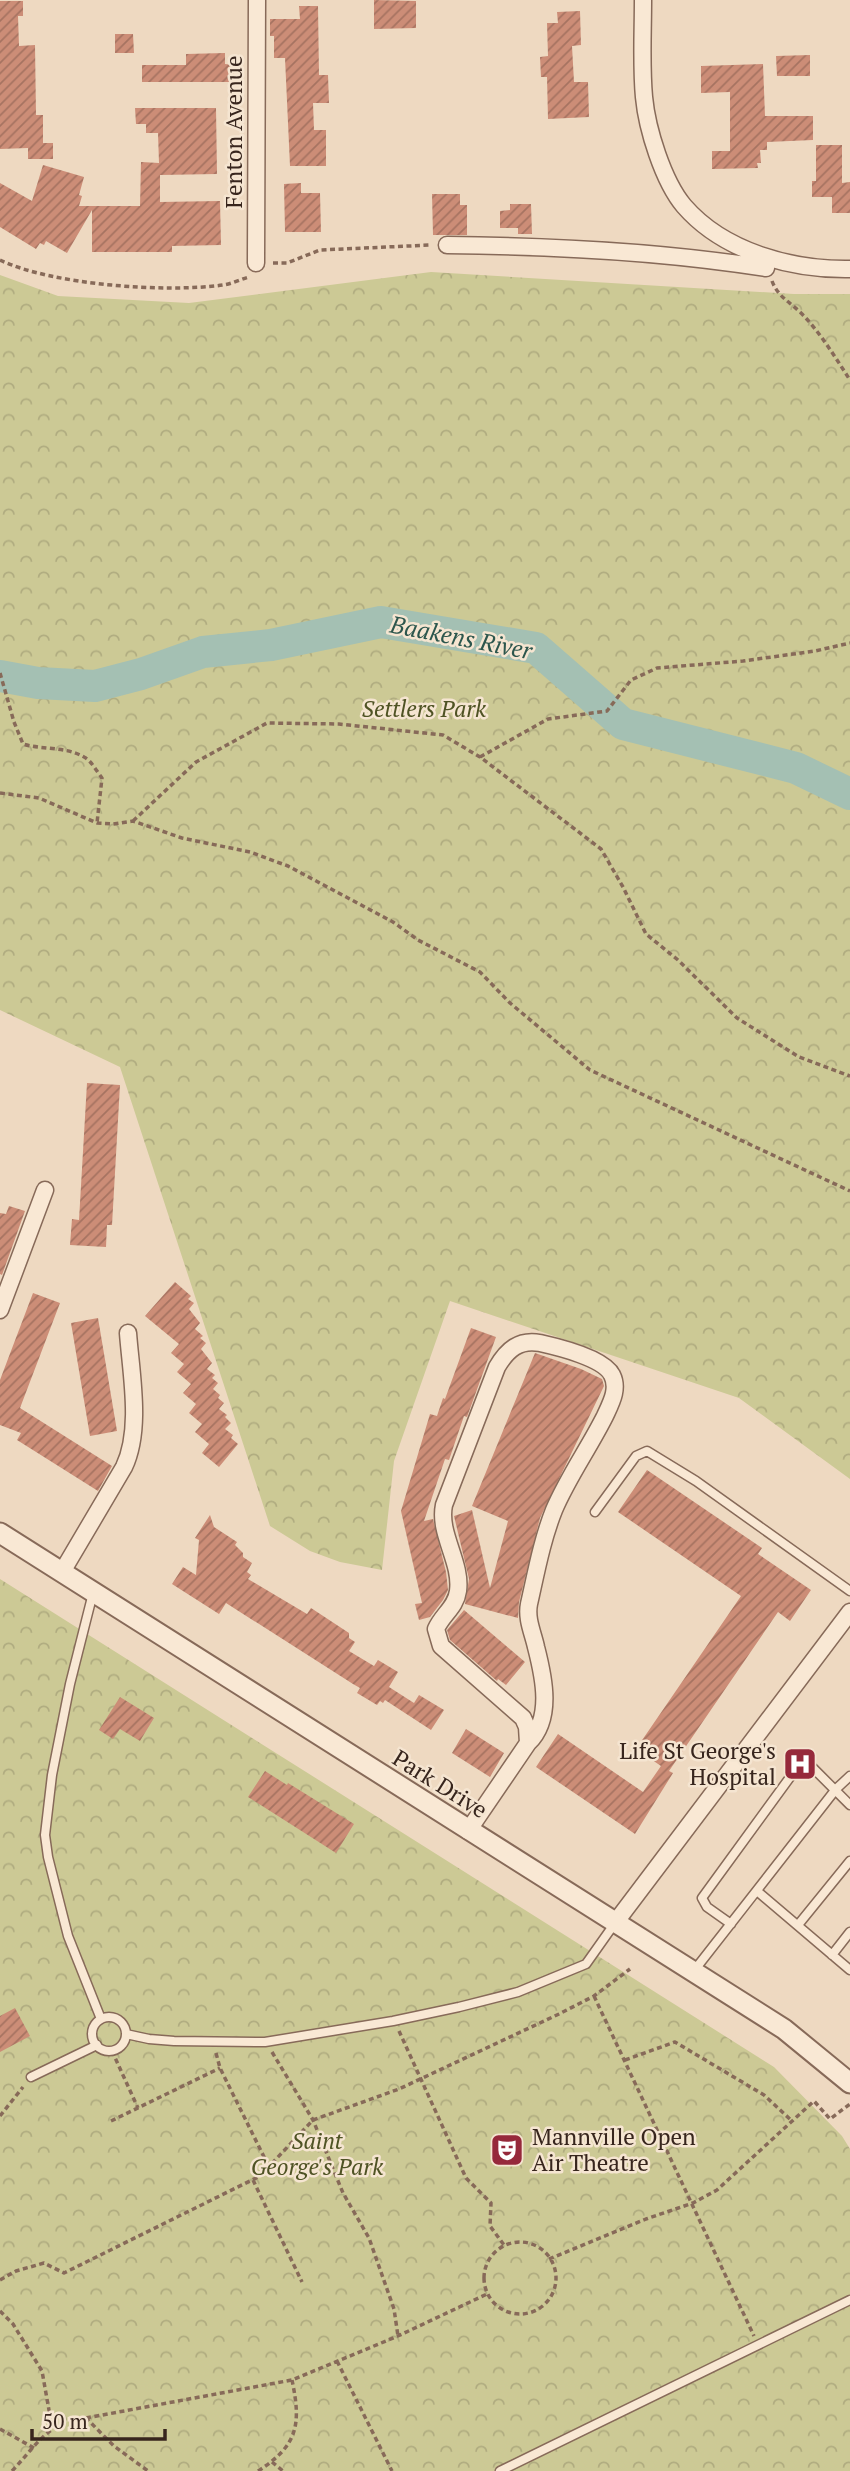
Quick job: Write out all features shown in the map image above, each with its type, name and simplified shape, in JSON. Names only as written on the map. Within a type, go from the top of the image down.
[{"type":"street","name":"Fenton Avenue","points":[[256,263],[257,0]]},
{"type":"street","points":[[643,0],[644,97],[651,132],[664,171],[683,205],[709,228],[764,257],[791,265],[850,269]]},
{"type":"street","points":[[447,245],[534,246],[657,253],[766,268],[764,257]]},
{"type":"street","points":[[0,1310],[45,1190]]},
{"type":"street","points":[[62,1572],[132,1449],[134,1426],[128,1333]]},
{"type":"street","points":[[468,1831],[539,1731],[545,1709],[537,1650],[528,1612],[553,1513],[599,1427],[614,1390],[611,1373],[601,1363],[530,1342],[510,1349],[497,1367],[444,1505],[443,1521],[458,1590],[452,1606],[436,1629],[441,1646],[523,1718],[527,1727],[528,1743]]},
{"type":"street","name":"Park Drive","points":[[0,1533],[783,2029],[850,2081]]},
{"type":"street","points":[[615,1923],[850,1612]]},
{"type":"lane","points":[[595,1512],[636,1456],[646,1451],[695,1481],[850,1591]]},
{"type":"lane","points":[[93,1592],[69,1684],[52,1775],[46,1835],[48,1857],[68,1936],[101,2019]]},
{"type":"lane","points":[[731,1924],[706,1907],[702,1898],[796,1769],[808,1765],[850,1805]]},
{"type":"lane","points":[[693,1972],[836,1789],[850,1776]]},
{"type":"lane","points":[[798,1925],[850,1861]]},
{"type":"lane","points":[[757,1891],[850,1970]]},
{"type":"lane","points":[[126,2034],[149,2039],[265,2042],[393,2021],[518,1992],[586,1964],[615,1923]]},
{"type":"lane","points":[[832,1955],[850,1932]]},
{"type":"lane","points":[[101,2019],[118,2019],[126,2034],[122,2045],[113,2050],[101,2049],[97,2045],[92,2034],[96,2023],[101,2019]]},
{"type":"lane","points":[[31,2077],[97,2045]]},
{"type":"lane","points":[[500,2471],[850,2300]]},
{"type":"path","points":[[0,260],[19,269],[61,278],[137,286],[184,287],[226,285],[250,276],[256,263],[287,263],[320,250],[447,245]]},
{"type":"path","points":[[764,257],[777,293],[801,313],[828,346],[850,380]]},
{"type":"path","points":[[480,757],[548,719],[607,711],[631,680],[657,668],[767,658],[850,643]]},
{"type":"path","points":[[0,673],[23,744],[37,748],[48,747],[85,757],[102,778],[97,823]]},
{"type":"path","points":[[133,821],[195,762],[267,723],[339,724],[443,735],[480,757],[601,849],[646,934],[678,960],[737,1018],[799,1057],[850,1076]]},
{"type":"path","points":[[0,793],[39,798],[97,823],[133,821],[182,838],[250,852],[288,866],[480,972],[510,1003],[590,1070],[850,1191]]},
{"type":"path","points":[[0,2280],[44,2263],[64,2273],[253,2180],[269,2167],[313,2120],[399,2089],[594,1996],[629,1969]]},
{"type":"path","points":[[594,1996],[758,2343]]},
{"type":"path","points":[[393,2021],[403,2037],[466,2178],[491,2203],[490,2226],[504,2245]]},
{"type":"path","points":[[212,2041],[220,2068],[269,2167]]},
{"type":"path","points":[[265,2042],[313,2120],[343,2193],[369,2238],[391,2298],[398,2336]]},
{"type":"path","points":[[625,2060],[675,2042],[764,2095],[792,2121]]},
{"type":"path","points":[[113,2050],[138,2108]]},
{"type":"path","points":[[111,2121],[220,2068]]},
{"type":"path","points":[[0,2116],[31,2077]]},
{"type":"path","points":[[549,2259],[646,2219],[693,2203],[717,2190],[814,2101],[830,2119],[850,2104]]},
{"type":"path","points":[[253,2180],[302,2282]]},
{"type":"path","points":[[515,2242],[534,2245],[549,2259],[555,2276],[554,2291],[537,2310],[525,2314],[509,2312],[498,2307],[487,2294],[483,2278],[485,2266],[492,2254],[504,2245],[515,2242]]},
{"type":"path","points":[[12,2471],[52,2427],[73,2418],[86,2418],[292,2379],[398,2336],[487,2294]]},
{"type":"path","points":[[0,2311],[13,2324],[42,2371],[52,2427]]},
{"type":"path","points":[[337,2361],[392,2471]]},
{"type":"path","points":[[258,2471],[272,2462],[296,2431],[298,2409],[292,2379]]},
{"type":"path","points":[[86,2418],[114,2446],[148,2471]]},
{"type":"path","points":[[0,2429],[34,2448]]},
{"type":"path","points":[[272,2462],[283,2471]]},
{"type":"green space","name":"Settlers Park","points":[[431,272],[794,294],[850,294],[850,1479],[739,1398],[450,1301],[394,1461],[382,1570],[340,1562],[310,1551],[270,1526],[120,1067],[0,1010],[0,275],[58,296],[189,303]]},
{"type":"green space","name":"Saint George's Park","points":[[0,1579],[774,2067],[842,2136],[850,2149],[850,2471],[0,2471]]},
{"type":"building","points":[[374,0],[416,1],[416,28],[374,29]]},
{"type":"building","points":[[0,1],[23,1],[23,16],[18,16],[19,46],[35,45],[36,115],[43,115],[43,143],[53,143],[53,159],[28,159],[28,148],[0,149]]},
{"type":"building","points":[[299,6],[318,6],[319,75],[328,75],[329,103],[313,103],[314,130],[326,130],[326,166],[290,166],[285,58],[274,58],[274,36],[270,36],[270,19],[300,19]]},
{"type":"building","points":[[580,11],[581,45],[572,46],[574,82],[588,82],[589,117],[548,119],[547,77],[541,77],[540,57],[548,56],[547,23],[558,23],[557,12]]},
{"type":"building","points":[[115,34],[133,34],[134,53],[115,53]]},
{"type":"building","points":[[225,53],[225,64],[234,65],[234,82],[142,82],[142,65],[186,65],[186,54]]},
{"type":"building","points":[[810,55],[810,76],[777,76],[776,56]]},
{"type":"building","points":[[763,64],[765,116],[813,116],[813,140],[767,142],[767,150],[760,150],[761,163],[757,163],[758,168],[712,169],[712,151],[730,151],[730,92],[701,93],[701,66]]},
{"type":"building","points":[[135,108],[216,108],[217,174],[160,175],[160,202],[220,201],[221,245],[172,246],[172,252],[92,252],[92,210],[67,253],[46,241],[44,245],[40,243],[36,249],[0,227],[0,183],[32,201],[43,165],[84,177],[79,206],[140,206],[141,162],[159,163],[158,133],[146,133],[146,124],[136,124]]},
{"type":"building","points":[[816,145],[842,145],[842,183],[850,182],[850,213],[832,213],[832,197],[812,197],[812,181],[816,181]]},
{"type":"building","points":[[301,183],[301,193],[320,193],[321,232],[285,232],[284,184]]},
{"type":"building","points":[[432,194],[460,194],[460,205],[467,205],[467,235],[433,235]]},
{"type":"building","points":[[510,204],[531,204],[532,234],[518,234],[518,228],[500,228],[500,211],[510,210]]},
{"type":"building","points":[[87,1083],[120,1085],[112,1225],[107,1225],[106,1247],[70,1245],[72,1219],[79,1220]]},
{"type":"building","points":[[9,1206],[25,1211],[2,1275],[0,1213],[6,1214]]},
{"type":"building","points":[[175,1282],[191,1296],[188,1299],[194,1303],[189,1309],[200,1323],[195,1329],[206,1343],[201,1349],[212,1363],[207,1369],[215,1375],[212,1378],[218,1383],[213,1389],[224,1403],[219,1409],[227,1415],[225,1417],[231,1423],[225,1429],[233,1435],[231,1438],[238,1444],[219,1467],[202,1453],[209,1444],[195,1432],[202,1424],[189,1413],[196,1404],[183,1393],[191,1384],[177,1372],[184,1364],[171,1353],[179,1344],[145,1316]]},
{"type":"building","points":[[33,1293],[60,1303],[20,1408],[112,1466],[98,1491],[17,1440],[21,1433],[0,1425],[0,1380]]},
{"type":"building","points":[[98,1318],[117,1431],[90,1436],[71,1323]]},
{"type":"building","points":[[471,1328],[496,1337],[467,1417],[464,1416],[449,1460],[445,1459],[424,1521],[433,1519],[448,1590],[430,1617],[419,1620],[415,1604],[422,1603],[401,1511],[430,1414],[437,1416]]},
{"type":"building","points":[[535,1353],[602,1379],[604,1386],[540,1518],[519,1602],[518,1618],[465,1604],[469,1579],[454,1516],[472,1510],[490,1588],[508,1521],[472,1506]]},
{"type":"building","points":[[647,1470],[762,1548],[758,1554],[811,1590],[790,1621],[778,1612],[669,1771],[673,1773],[635,1834],[536,1767],[558,1734],[643,1792],[661,1766],[636,1749],[741,1596],[618,1512]]},
{"type":"building","points":[[210,1515],[214,1527],[237,1542],[235,1545],[243,1553],[243,1557],[252,1563],[247,1572],[251,1575],[248,1579],[307,1614],[311,1608],[349,1633],[349,1638],[355,1642],[349,1651],[374,1666],[378,1660],[398,1672],[389,1687],[414,1703],[419,1695],[444,1710],[431,1730],[385,1700],[377,1705],[357,1693],[360,1688],[226,1603],[219,1614],[172,1584],[183,1567],[196,1575],[199,1540],[195,1538]]},
{"type":"building","points":[[464,1610],[525,1662],[506,1685],[498,1679],[497,1681],[450,1640],[447,1630]]},
{"type":"building","points":[[120,1697],[154,1718],[140,1741],[120,1729],[113,1739],[99,1730]]},
{"type":"building","points":[[466,1729],[504,1753],[490,1777],[452,1753]]},
{"type":"building","points":[[265,1771],[354,1824],[336,1853],[248,1797]]},
{"type":"building","points":[[15,2008],[30,2036],[0,2052],[0,2016]]},
{"type":"waterway","name":"Baakens River","points":[[0,676],[38,683],[95,686],[141,674],[203,652],[271,645],[381,622],[536,648],[623,724],[796,768],[850,794]]},
{"type":"place","name":"Life St George's Hospital","points":[[800,1764]]},
{"type":"place","name":"Mannville Open Air Theatre","points":[[507,2150]]}]
